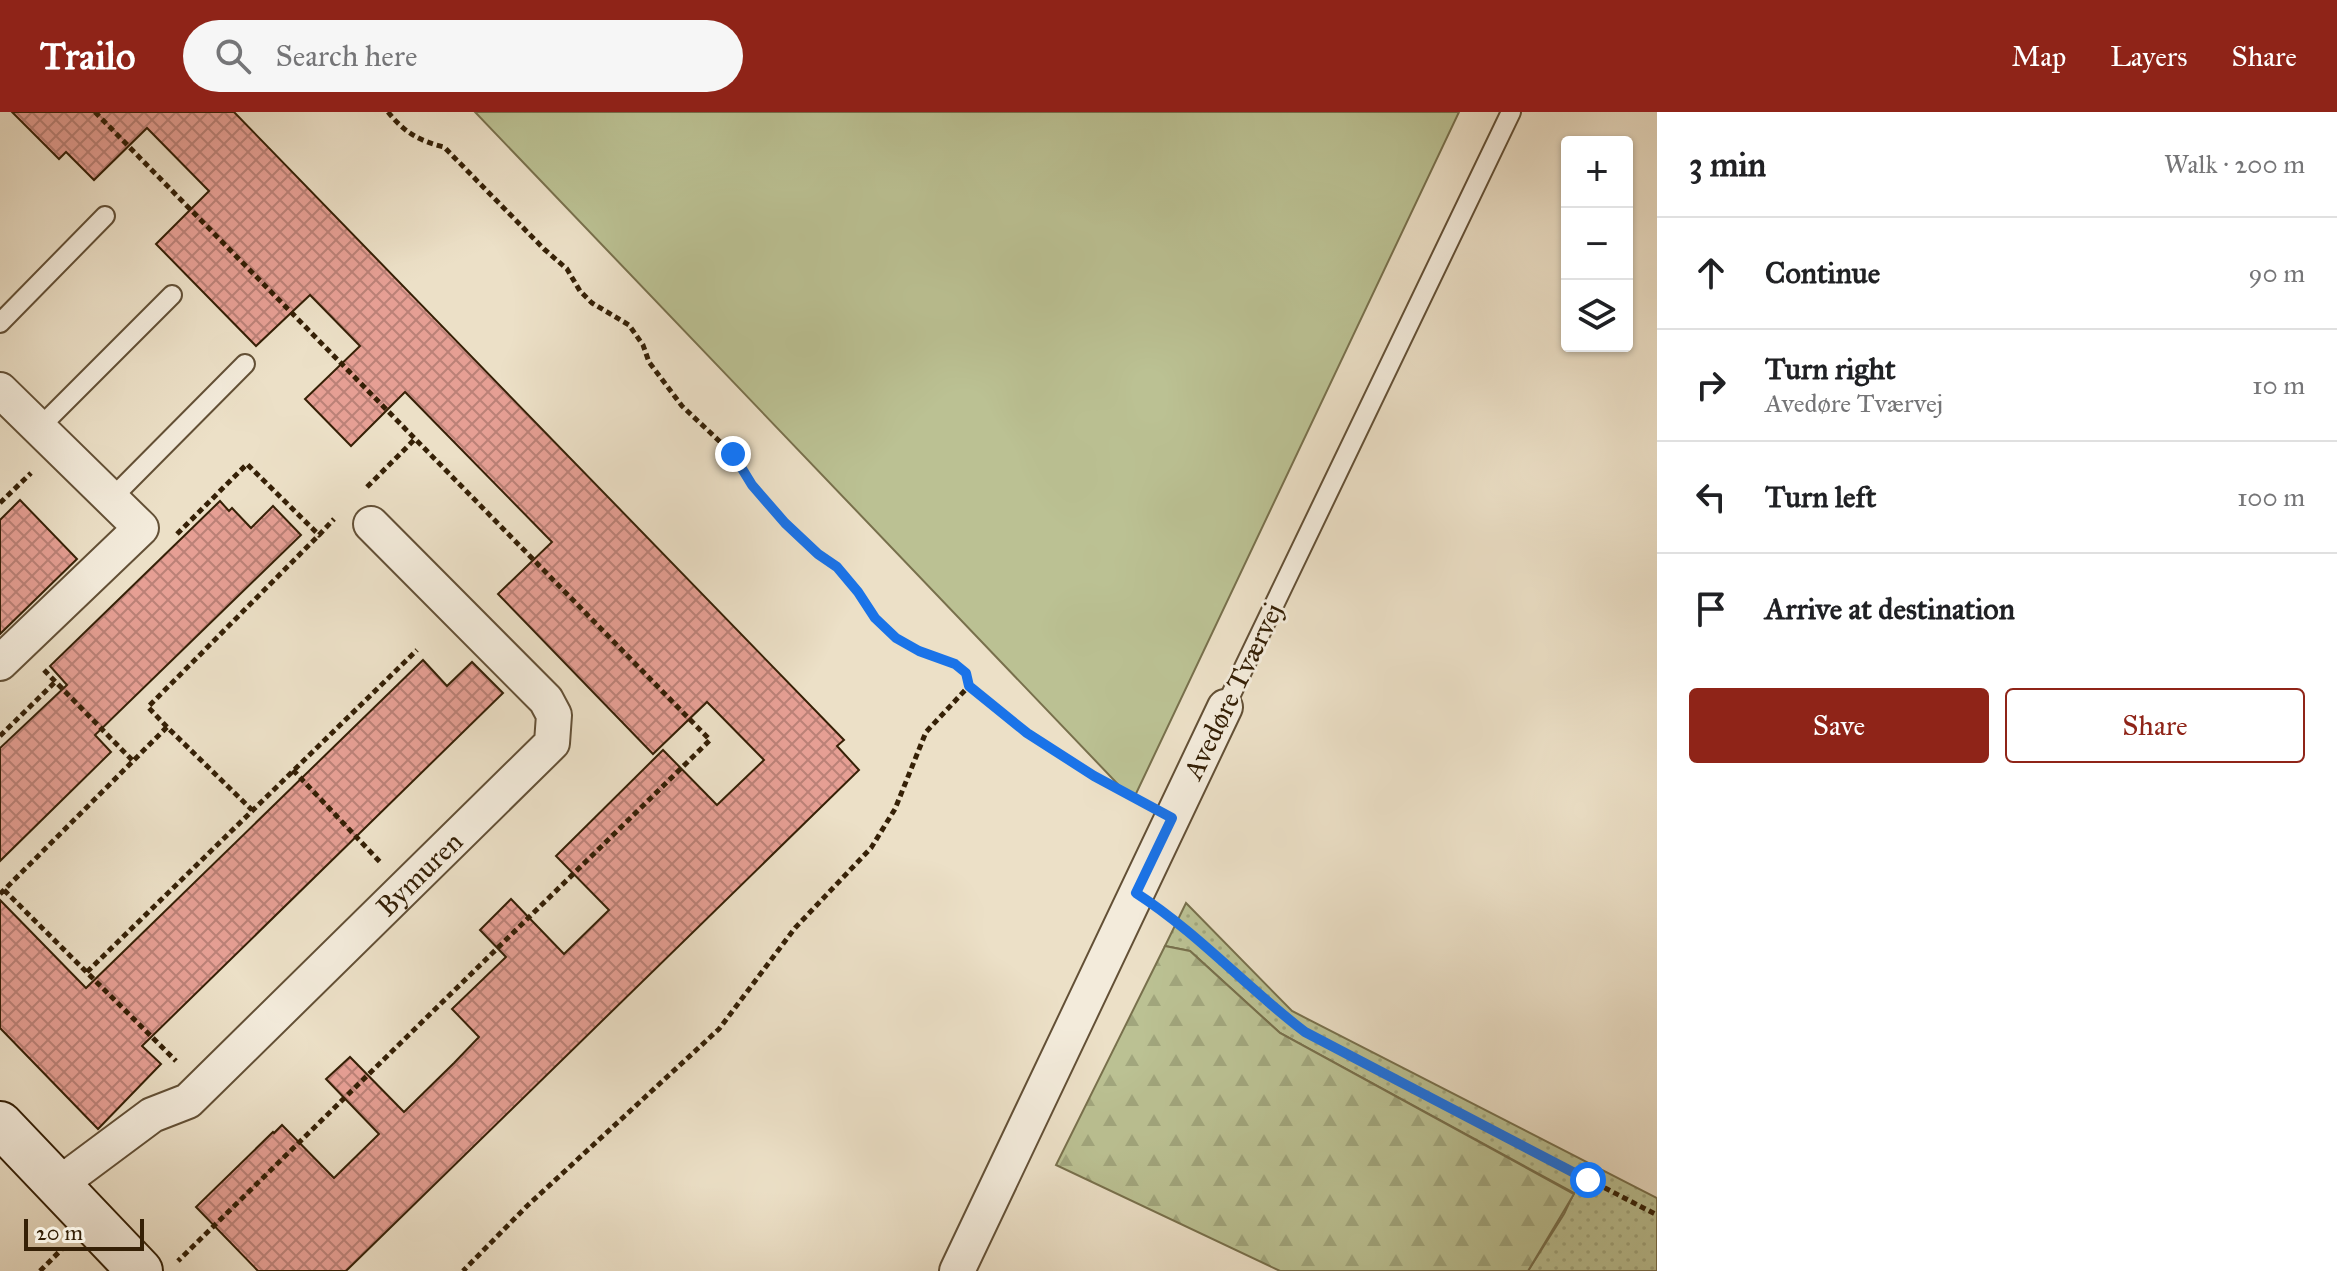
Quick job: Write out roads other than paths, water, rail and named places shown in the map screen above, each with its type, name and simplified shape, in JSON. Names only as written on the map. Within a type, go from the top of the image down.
[{"type":"street","points":[[0,390],[141,528],[0,663]]},
{"type":"street","name":"Bymuren","points":[[58,1185],[152,1115],[188,1101],[552,743],[554,715],[546,700],[364,510]]},
{"type":"street","name":"Avedøre Tværvej","points":[[957,1271],[1225,707]]},
{"type":"street","points":[[0,1124],[140,1271]]},
{"type":"lane","name":"Avedøre Tværvej","points":[[1225,707],[1511,112]]},
{"type":"lane","points":[[0,323],[105,216]]},
{"type":"lane","points":[[39,428],[172,295]]},
{"type":"lane","points":[[111,499],[245,364]]}]
